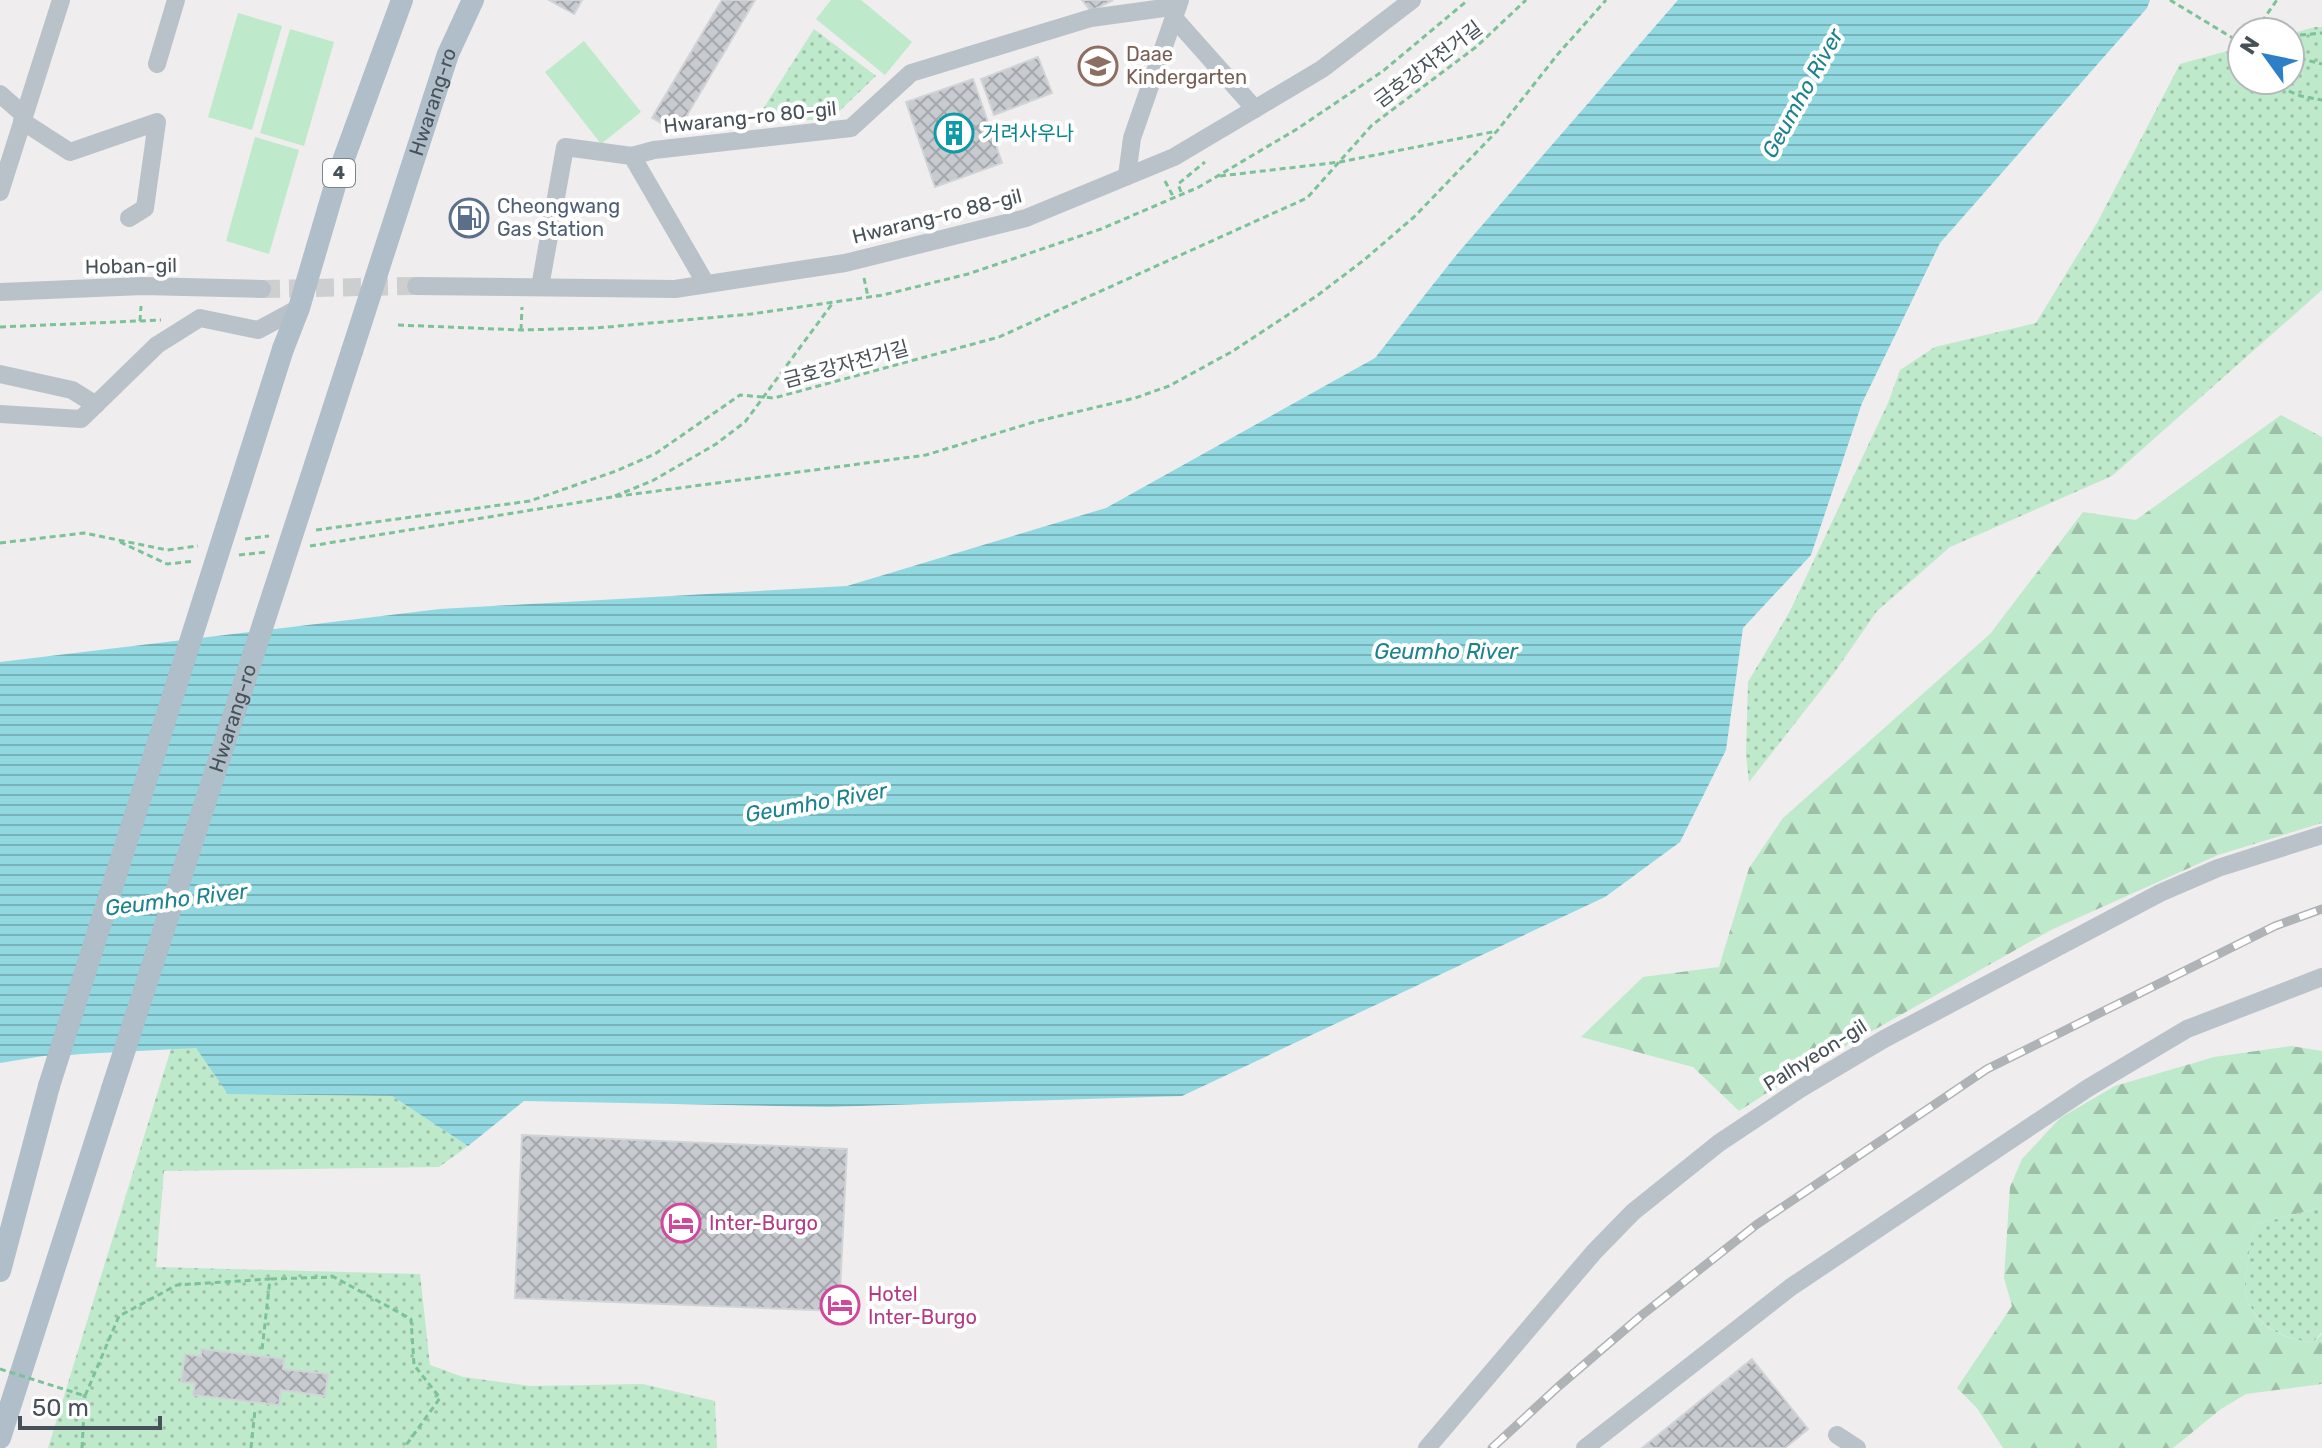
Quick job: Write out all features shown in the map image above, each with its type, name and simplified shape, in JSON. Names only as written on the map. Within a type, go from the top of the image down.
[{"type":"main road","name":"4","points":[[0,1271],[49,1086],[283,349],[299,308],[339,172],[402,0]]},
{"type":"main road","name":"Hwarang-ro","points":[[0,1438],[448,54],[473,0]]},
{"type":"street","points":[[0,192],[4,166],[61,0]]},
{"type":"street","points":[[157,64],[176,0]]},
{"type":"street","name":"Hwarang-ro 88-gil","points":[[416,286],[675,289],[845,263],[1026,218],[1174,157],[1322,69],[1412,0]]},
{"type":"street","points":[[1177,8],[1255,109]]},
{"type":"street","points":[[1127,176],[1132,138],[1177,8]]},
{"type":"street","name":"Hwarang-ro 80-gil","points":[[532,287],[565,147],[632,156],[654,150],[851,128],[911,73],[1091,18],[1177,8]]},
{"type":"street","points":[[0,94],[23,118],[70,152],[157,122],[145,208],[129,218]]},
{"type":"street","points":[[632,156],[706,284]]},
{"type":"street","name":"Hoban-gil","points":[[0,292],[143,286],[262,289]]},
{"type":"street","points":[[0,414],[81,419],[157,345],[200,318],[258,330],[299,308]]},
{"type":"street","points":[[0,374],[72,390],[96,405]]},
{"type":"street","name":"Palhyeon-gil","points":[[1427,1448],[1594,1252],[1633,1212],[1719,1143],[1800,1089],[1884,1039],[2160,893],[2218,868],[2322,835]]},
{"type":"street","points":[[1585,1448],[1791,1287],[2088,1088],[2187,1029],[2322,977]]},
{"type":"street","points":[[1837,1435],[1857,1448]]},
{"type":"path","name":"금호강자전거길","points":[[316,530],[530,501],[655,454],[740,395],[774,398],[999,337],[1307,198],[1372,125],[1476,47],[1526,0]]},
{"type":"path","points":[[308,547],[612,497],[926,455],[1169,386],[1233,351],[1318,295],[1414,217],[1497,131],[1606,0]]},
{"type":"path","points":[[2170,0],[2226,32]]},
{"type":"path","points":[[2301,96],[2322,100]]},
{"type":"path","points":[[1217,176],[1340,162],[1497,131]]},
{"type":"path","points":[[521,330],[532,287]]},
{"type":"path","points":[[612,497],[652,481],[716,444],[745,422],[833,302]]},
{"type":"path","points":[[0,327],[200,318]]},
{"type":"path","points":[[0,543],[84,533],[167,550],[212,544]]},
{"type":"path","points":[[241,540],[271,536]]},
{"type":"path","points":[[113,539],[167,564],[198,560]]},
{"type":"path","points":[[230,557],[277,551]]},
{"type":"path","points":[[82,1448],[85,1396],[119,1316],[177,1285],[334,1277],[411,1319],[414,1365],[440,1398],[404,1448]]},
{"type":"path","points":[[262,1350],[270,1279]]},
{"type":"path","points":[[0,1369],[85,1396]]},
{"type":"path","points":[[251,1448],[255,1410]]},
{"type":"green space","points":[[831,0],[861,0],[912,42],[885,75],[816,19]]},
{"type":"green space","points":[[238,13],[282,26],[252,130],[208,117]]},
{"type":"green space","points":[[2322,27],[2322,290],[2112,476],[1950,547],[1877,611],[1832,676],[1749,782],[1746,754],[1748,682],[1790,611],[1888,403],[1900,370],[1935,347],[2036,323],[2097,223],[2180,64],[2226,51],[2226,96],[2306,96],[2306,30]]},
{"type":"green space","points":[[290,29],[334,42],[304,146],[260,133]]},
{"type":"green space","points":[[814,29],[876,76],[830,120],[756,120]]},
{"type":"green space","points":[[584,41],[641,112],[601,144],[545,72]]},
{"type":"green space","points":[[255,137],[299,150],[269,254],[226,241]]},
{"type":"green space","points":[[2281,415],[2322,437],[2322,823],[2218,855],[2051,930],[1803,1070],[1739,1111],[1693,1067],[1581,1037],[1643,977],[1719,967],[1749,868],[1783,818],[1990,634],[2083,512],[2136,520]]},
{"type":"green space","points":[[2291,1046],[2322,1051],[2322,1207],[2257,1224],[2251,1242],[2245,1287],[2253,1311],[2268,1327],[2313,1343],[2322,1334],[2322,1384],[2246,1394],[2221,1409],[2173,1448],[2003,1448],[1977,1408],[1957,1388],[2012,1306],[2004,1278],[2010,1187],[2022,1159],[2060,1118],[2115,1086],[2214,1057]]},
{"type":"green space","points":[[196,1047],[229,1094],[392,1096],[468,1146],[439,1167],[164,1171],[156,1267],[420,1274],[430,1365],[463,1377],[530,1386],[643,1384],[715,1401],[717,1448],[48,1448],[171,1049]]},
{"type":"green space","points":[[2322,1207],[2322,1332],[2313,1343],[2278,1333],[2260,1320],[2248,1300],[2245,1281],[2257,1224]]},
{"type":"water","name":"Geumho River","points":[[1678,0],[2150,0],[2147,8],[1940,243],[1862,403],[1811,555],[1743,628],[1726,750],[1680,842],[1605,897],[1182,1096],[828,1107],[524,1101],[468,1146],[392,1096],[228,1094],[196,1048],[43,1056],[0,1063],[0,662],[440,609],[847,586],[1106,508],[1375,358],[1458,253]]},
{"type":"building","points":[[549,0],[582,0],[574,14]]},
{"type":"building","points":[[722,0],[755,0],[677,132],[652,118]]},
{"type":"building","points":[[1082,0],[1113,0],[1091,11]]},
{"type":"building","points":[[1038,57],[1052,93],[994,115],[981,79]]},
{"type":"building","name":"거려사우나","points":[[973,79],[1002,163],[935,187],[906,102]]},
{"type":"building","name":"Inter-Burgo","points":[[522,1135],[847,1149],[839,1311],[515,1298]]},
{"type":"building","points":[[201,1349],[284,1359],[283,1369],[328,1374],[325,1396],[281,1390],[279,1405],[193,1395],[195,1383],[181,1382],[185,1354],[201,1356]]},
{"type":"building","points":[[1752,1359],[1808,1429],[1785,1448],[1642,1448]]},
{"type":"tunnel","points":[[262,289],[416,286]]},
{"type":"railway","points":[[1492,1448],[1642,1315],[1756,1225],[1987,1069],[2275,926],[2322,909]]},
{"type":"place","name":"Daae Kindergarten","points":[[1098,66]]},
{"type":"place","name":"거려사우나","points":[[954,133]]},
{"type":"place","name":"Cheongwang Gas Station","points":[[469,218]]},
{"type":"place","name":"Inter-Burgo","points":[[681,1223]]},
{"type":"place","name":"Hotel Inter-Burgo","points":[[840,1305]]}]
